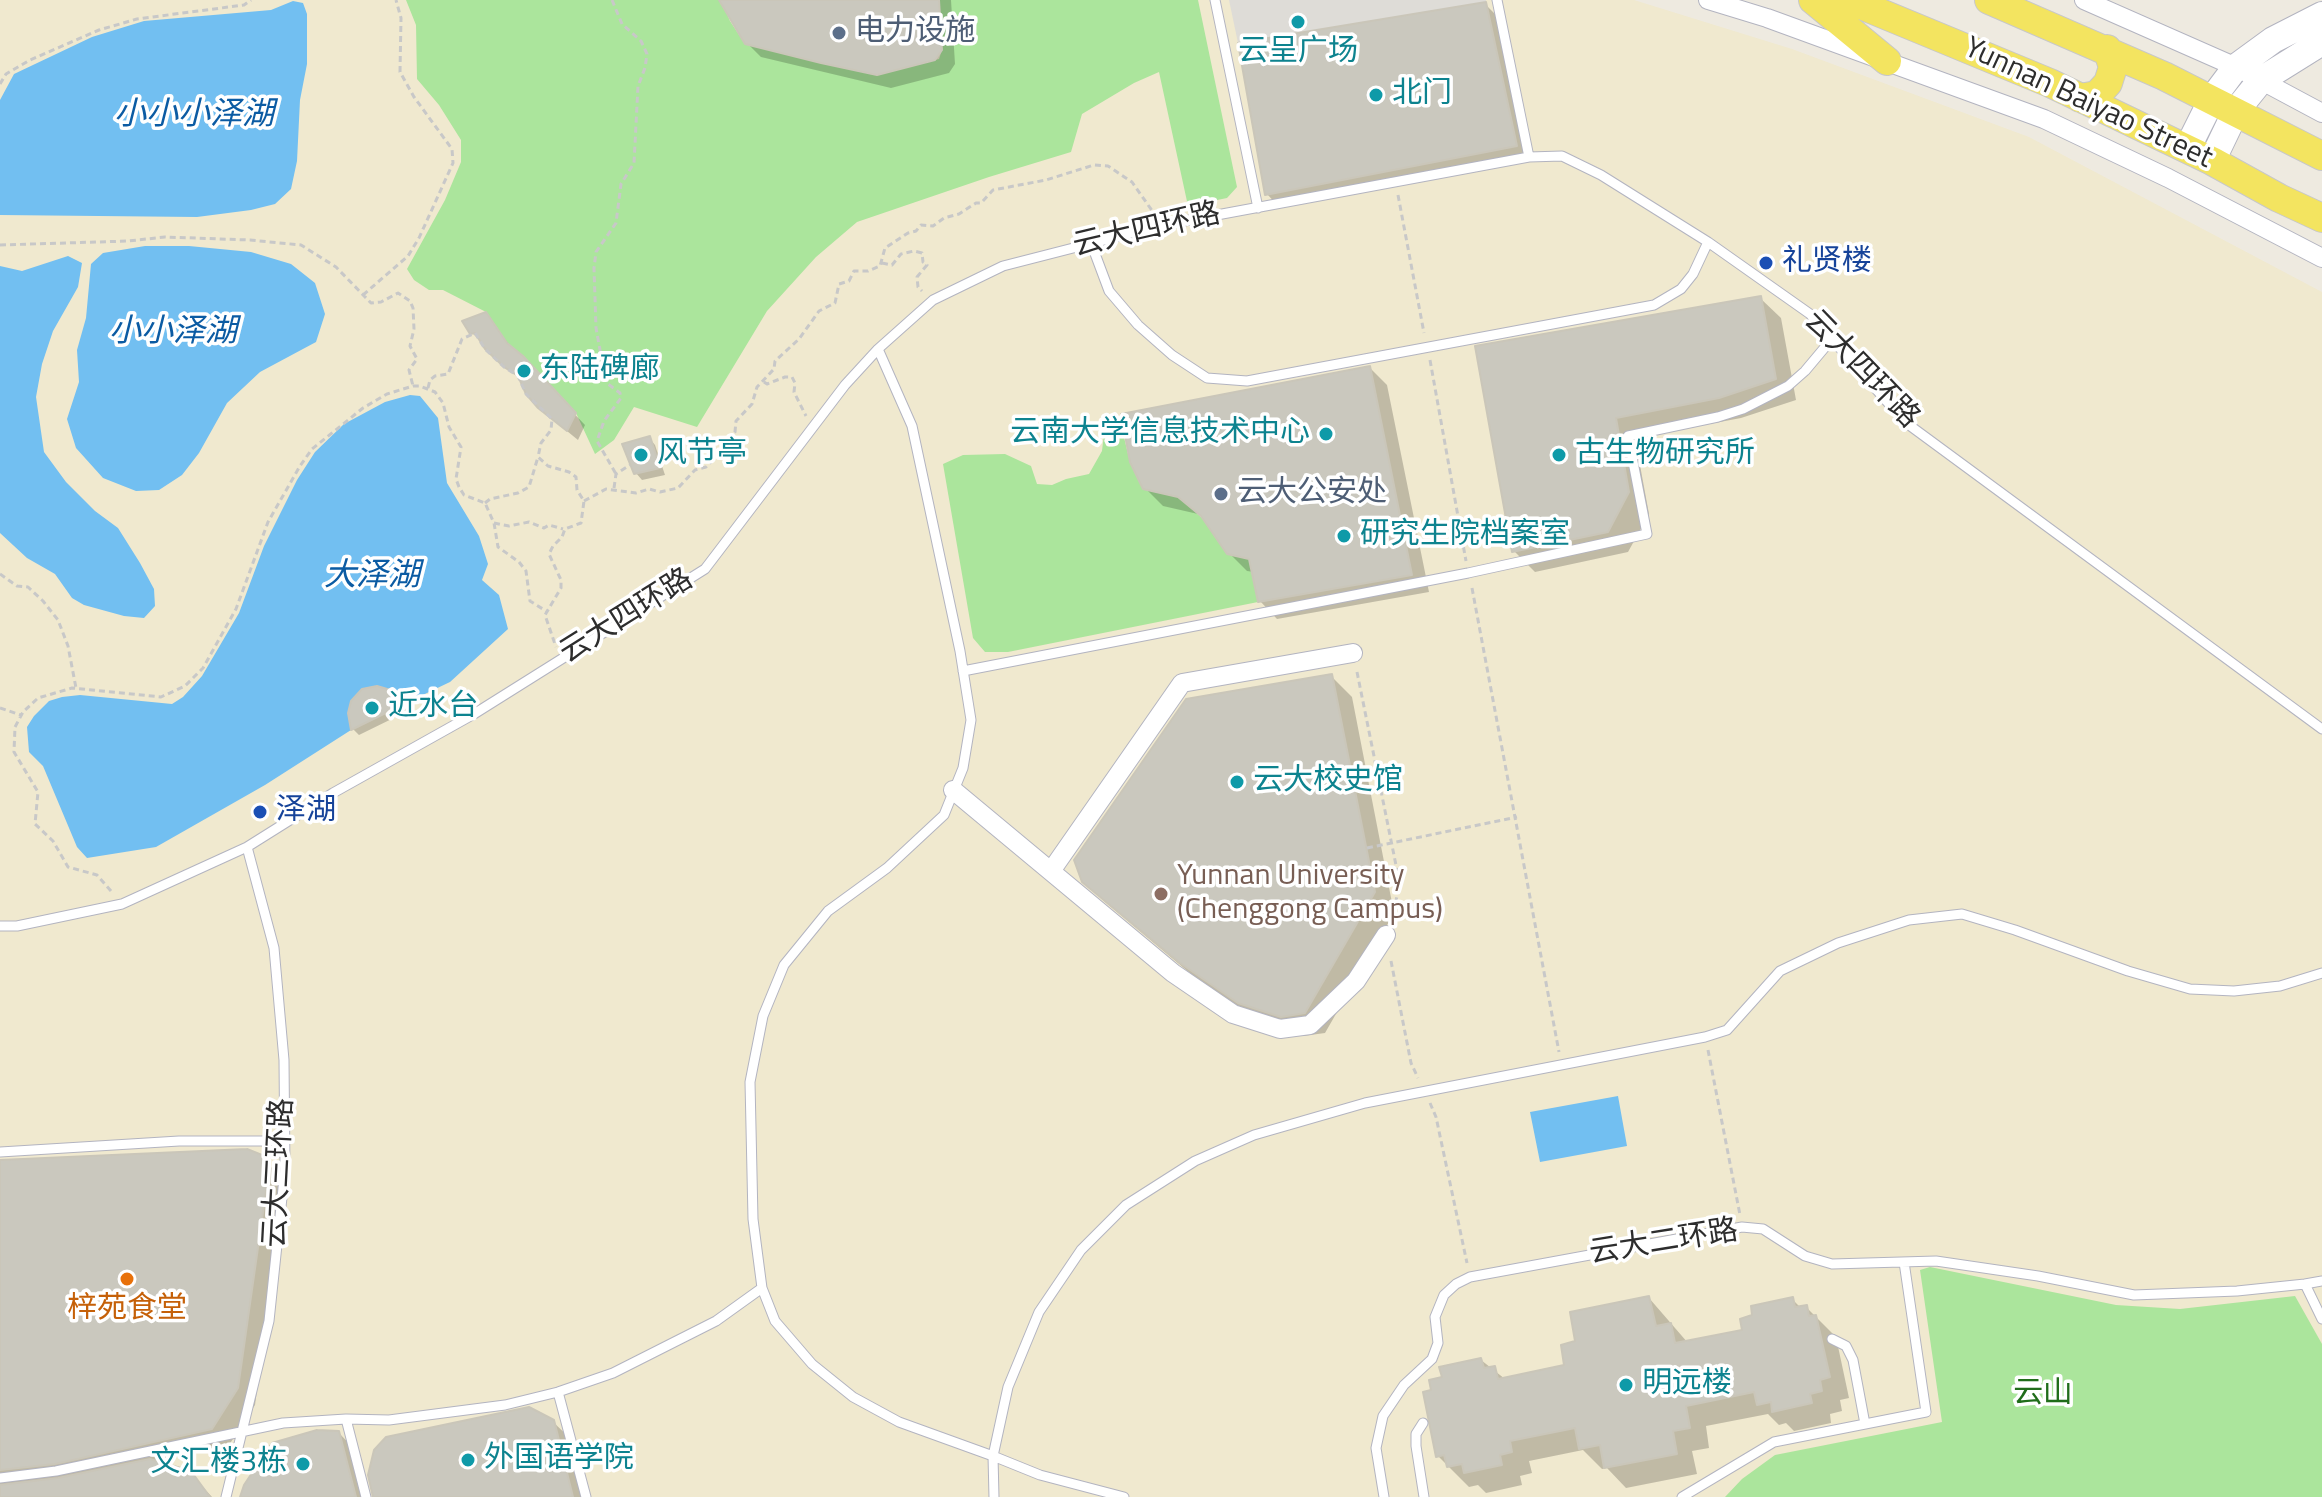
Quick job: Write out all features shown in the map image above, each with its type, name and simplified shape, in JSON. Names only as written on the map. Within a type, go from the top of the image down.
[{"type":"main road","points":[[1813,0],[1887,61]]},
{"type":"main road","name":"Yunnan Baiyao Street","points":[[1849,0],[2080,98],[2322,218]]},
{"type":"main road","name":"Yunnan Baiyao Street","points":[[1989,0],[2107,49],[2322,156]]},
{"type":"main road","points":[[2199,155],[2224,105],[2236,67],[2273,40],[2322,15]]},
{"type":"main road","points":[[2224,105],[2322,42]]},
{"type":"main road","points":[[2080,98],[2097,95],[2108,83],[2113,67],[2107,49]]},
{"type":"street","points":[[1708,0],[1767,18],[2044,119],[2168,178],[2322,258]]},
{"type":"street","points":[[2084,0],[2236,67],[2322,113]]},
{"type":"street","points":[[1051,871],[1182,683],[1353,653]]},
{"type":"street","points":[[953,790],[1173,973],[1233,1014],[1280,1029],[1310,1025],[1356,981],[1386,935]]},
{"type":"lane","points":[[1215,0],[1258,208]]},
{"type":"lane","points":[[1497,0],[1529,157]]},
{"type":"lane","name":"云大四环路","points":[[0,926],[17,926],[118,904],[247,847],[333,793],[474,714],[705,569],[845,385],[878,349],[933,300],[1003,266],[1163,225],[1529,157],[1562,156],[1601,175],[1708,242],[1810,314],[1905,422],[2322,729]]},
{"type":"lane","points":[[1091,243],[1109,291],[1138,325],[1172,355],[1207,378],[1247,381],[1654,305],[1681,289],[1693,274],[1708,242]]},
{"type":"lane","points":[[963,671],[1468,573],[1647,534],[1628,436],[1743,409],[1788,386],[1831,340]]},
{"type":"lane","points":[[878,349],[912,426],[971,720],[963,768],[944,815],[887,868],[828,911],[784,965],[763,1016],[750,1082],[753,1219],[762,1288],[775,1321],[812,1364],[853,1397],[899,1422],[1040,1475],[1124,1497]]},
{"type":"lane","name":"云大三环路","points":[[226,1497],[269,1321],[285,1169],[284,1060],[274,948],[247,847]]},
{"type":"lane","points":[[994,1497],[993,1456],[1008,1387],[1039,1312],[1081,1250],[1126,1205],[1195,1161],[1254,1135],[1365,1103],[1705,1037],[1727,1030],[1780,971],[1838,943],[1909,920],[1962,914],[2190,989],[2234,991],[2280,986],[2322,973]]},
{"type":"lane","points":[[0,1152],[179,1141],[285,1141]]},
{"type":"lane","name":"云大二环路","points":[[1470,1277],[1742,1227],[1763,1229],[1805,1256],[1832,1264],[1936,1261],[2038,1276],[2134,1295],[2237,1291],[2322,1281]]},
{"type":"lane","points":[[1682,1497],[1774,1442],[1926,1412],[1904,1262]]},
{"type":"lane","points":[[1384,1497],[1376,1448],[1383,1416],[1404,1385],[1432,1359],[1438,1343],[1435,1317],[1444,1295],[1470,1277]]},
{"type":"lane","points":[[2305,1284],[2322,1319]]},
{"type":"lane","points":[[0,1478],[56,1471],[283,1423],[389,1420],[451,1414],[558,1392],[613,1373],[716,1321],[762,1288]]},
{"type":"lane","points":[[1832,1339],[1846,1346],[1853,1360],[1865,1424]]},
{"type":"lane","points":[[558,1392],[586,1497]]},
{"type":"lane","points":[[346,1419],[366,1497]]},
{"type":"lane","points":[[1423,1423],[1416,1434],[1416,1446],[1424,1497]]},
{"type":"path","points":[[0,84],[6,74],[30,60],[99,30],[137,19],[244,5],[251,0]]},
{"type":"path","points":[[363,295],[408,256],[453,163],[452,149],[400,72],[401,18],[396,0]]},
{"type":"path","points":[[612,0],[622,24],[641,41],[647,54],[638,86],[634,163],[621,184],[616,223],[596,252],[594,268],[596,328],[605,377],[621,398],[604,421],[597,441],[616,474],[614,488]]},
{"type":"path","points":[[882,263],[885,248],[890,244],[916,231],[921,225],[933,226],[944,218],[981,203],[993,190],[1046,180],[1094,165],[1108,166],[1132,182],[1163,225]]},
{"type":"path","points":[[1396,184],[1562,1064]]},
{"type":"path","points":[[0,245],[165,237],[301,245],[336,267],[375,304],[398,293],[410,301],[414,329],[410,346],[417,359],[409,370],[413,386]]},
{"type":"path","points":[[764,382],[767,374],[774,369],[775,361],[799,339],[819,311],[835,303],[839,284],[849,281],[854,271],[868,271],[882,263],[892,265],[901,254],[922,253],[923,262],[927,265],[917,277],[918,287],[933,300]]},
{"type":"path","points":[[428,389],[430,380],[435,376],[448,374],[462,339],[475,333],[485,349],[518,376],[526,394],[552,419],[551,430],[541,443],[529,487],[485,503]]},
{"type":"path","points":[[584,501],[606,489],[636,493],[649,489],[660,492],[678,488],[695,470],[702,469],[721,455],[735,432],[736,421],[752,404],[757,387],[764,382],[792,377],[794,392],[802,409],[817,423]]},
{"type":"path","points":[[118,904],[109,886],[97,875],[68,867],[53,841],[35,824],[38,792],[14,752],[15,727],[21,715],[38,698],[76,688],[161,697],[185,686],[203,668],[236,609],[268,522],[312,449],[363,408],[387,394],[413,386],[435,392],[443,403],[449,427],[461,447],[456,479],[459,487],[464,495],[485,503],[494,523],[498,547],[526,571],[530,601],[546,611]]},
{"type":"path","points":[[494,523],[509,526],[529,522],[544,528],[549,525],[565,529],[581,523],[584,501],[577,490],[576,477],[548,466],[538,457]]},
{"type":"path","points":[[616,474],[630,465]]},
{"type":"path","points":[[561,658],[548,626],[546,611],[561,588],[561,580],[549,554],[565,529]]},
{"type":"path","points":[[0,574],[17,586],[28,587],[58,620],[68,646],[76,688]]},
{"type":"path","points":[[1353,653],[1400,885]]},
{"type":"path","points":[[0,708],[21,715]]},
{"type":"path","points":[[1367,848],[1517,817]]},
{"type":"path","points":[[1397,992],[1411,1063]]},
{"type":"path","points":[[1705,1037],[1742,1227]]},
{"type":"path","points":[[1436,1117],[1470,1277]]},
{"type":"shaded area","name":"Yunnan University (Chenggong Campus)","points":[[0,0],[1634,0],[1792,49],[2029,137],[2322,292],[2322,1497],[0,1497]]},
{"type":"shaded area","name":"云呈广场","points":[[1229,0],[1486,0],[1486,2],[1238,43]]},
{"type":"green space","points":[[406,0],[721,0],[745,44],[876,75],[939,59],[942,50],[939,0],[1198,0],[1237,187],[1227,198],[1188,206],[1159,72],[1082,114],[1071,152],[857,222],[816,257],[767,311],[697,427],[634,407],[614,440],[595,454],[576,413],[507,343],[486,312],[443,290],[429,290],[414,280],[407,269],[445,200],[461,162],[461,140],[439,105],[417,79],[416,25]]},
{"type":"green space","points":[[1113,425],[1121,425],[1130,462],[1143,489],[1178,497],[1249,559],[1258,602],[1008,652],[985,652],[973,638],[943,464],[963,455],[1005,454],[1031,466],[1037,484],[1052,485],[1089,474],[1102,451],[1104,434]]},
{"type":"green space","name":"云山","points":[[1930,1267],[2116,1305],[2180,1309],[2295,1296],[2322,1344],[2322,1497],[1725,1497],[1742,1479],[1775,1455],[1942,1422],[1920,1270]]},
{"type":"water","name":"小小小泽湖","points":[[293,1],[303,3],[307,14],[307,64],[291,189],[275,204],[197,217],[0,215],[0,100],[14,74],[92,37],[144,21],[271,10]]},
{"type":"water","name":"小小泽湖","points":[[145,246],[189,246],[251,252],[291,264],[315,283],[325,314],[316,342],[260,372],[227,403],[199,453],[182,475],[159,490],[136,491],[103,478],[76,448],[67,419],[79,382],[77,350],[86,318],[91,264],[103,253]]},
{"type":"water","points":[[68,256],[82,263],[78,287],[53,331],[42,364],[36,397],[44,452],[66,482],[95,511],[118,528],[140,563],[154,589],[155,606],[144,618],[84,605],[72,598],[55,574],[27,558],[0,533],[0,266],[22,271]]},
{"type":"water","name":"大泽湖","points":[[410,395],[420,396],[438,418],[447,483],[479,536],[488,564],[482,580],[499,595],[508,629],[450,682],[406,703],[377,686],[362,689],[351,701],[348,713],[351,730],[265,785],[156,847],[87,858],[77,847],[43,766],[29,752],[27,727],[34,716],[49,701],[62,697],[80,695],[172,704],[183,697],[202,676],[239,613],[264,546],[297,480],[315,452],[344,424],[385,402]]},
{"type":"water","points":[[1618,1096],[1627,1146],[1540,1162],[1530,1112]]},
{"type":"building","name":"电力设施","points":[[719,0],[939,0],[942,50],[935,60],[877,75],[821,63],[745,44]]},
{"type":"building","name":"北门","points":[[1486,2],[1517,146],[1265,195],[1238,43]]},
{"type":"building","name":"古生物研究所","points":[[1761,296],[1776,379],[1719,398],[1616,418],[1629,492],[1608,532],[1512,552],[1475,346]]},
{"type":"building","name":"东陆碑廊","points":[[486,312],[507,343],[576,413],[567,431],[538,408],[526,394],[518,376],[485,349],[475,333],[470,334],[462,321]]},
{"type":"building","points":[[1370,366],[1412,575],[1258,602],[1249,559],[1227,554],[1201,516],[1178,497],[1143,489],[1130,462],[1121,414]]},
{"type":"building","name":"风节亭","points":[[650,436],[660,468],[634,474],[622,444]]},
{"type":"building","name":"云大校史馆","points":[[1332,674],[1375,892],[1305,1013],[1281,1017],[1238,1003],[1180,963],[1082,882],[1074,860],[1186,699]]},
{"type":"building","name":"近水台","points":[[377,686],[394,691],[406,703],[351,730],[348,713],[351,701],[362,689]]},
{"type":"building","name":"梓苑食堂","points":[[247,1149],[262,1155],[269,1170],[238,1388],[212,1429],[55,1464],[0,1470],[0,1160]]},
{"type":"building","name":"明远楼","points":[[1649,1296],[1656,1326],[1671,1323],[1675,1343],[1742,1330],[1740,1319],[1752,1315],[1751,1306],[1793,1297],[1795,1307],[1807,1305],[1809,1316],[1816,1315],[1830,1377],[1820,1380],[1822,1391],[1810,1394],[1812,1403],[1772,1412],[1771,1402],[1757,1405],[1754,1392],[1686,1406],[1690,1428],[1673,1431],[1677,1454],[1604,1468],[1600,1445],[1579,1449],[1575,1428],[1510,1441],[1512,1452],[1500,1455],[1502,1465],[1464,1473],[1462,1464],[1447,1467],[1444,1455],[1436,1457],[1423,1392],[1431,1390],[1429,1380],[1442,1377],[1439,1367],[1481,1358],[1484,1368],[1495,1366],[1498,1379],[1564,1365],[1561,1345],[1575,1341],[1570,1312]]},
{"type":"building","name":"外国语学院","points":[[529,1407],[554,1420],[573,1497],[373,1497],[368,1475],[374,1450],[386,1437]]},
{"type":"building","name":"文汇楼3栋","points":[[317,1430],[339,1431],[356,1497],[240,1497],[244,1485],[272,1443]]},
{"type":"building","points":[[150,1459],[191,1471],[210,1497],[0,1497],[0,1485],[58,1478]]},
{"type":"place","name":"云呈广场","points":[[1298,22]]},
{"type":"place","name":"电力设施","points":[[839,33]]},
{"type":"place","name":"北门","points":[[1376,95]]},
{"type":"place","name":"礼贤楼","points":[[1766,263]]},
{"type":"place","name":"东陆碑廊","points":[[524,371]]},
{"type":"place","name":"云南大学信息技术中心","points":[[1326,434]]},
{"type":"place","name":"风节亭","points":[[641,455]]},
{"type":"place","name":"古生物研究所","points":[[1559,455]]},
{"type":"place","name":"云大公安处","points":[[1221,494]]},
{"type":"place","name":"研究生院档案室","points":[[1344,536]]},
{"type":"place","name":"近水台","points":[[372,708]]},
{"type":"place","name":"云大校史馆","points":[[1237,782]]},
{"type":"place","name":"泽湖","points":[[260,812]]},
{"type":"place","name":"Yunnan University (Chenggong Campus)","points":[[1161,894]]},
{"type":"place","name":"梓苑食堂","points":[[127,1279]]},
{"type":"place","name":"明远楼","points":[[1626,1385]]},
{"type":"place","name":"外国语学院","points":[[468,1460]]},
{"type":"place","name":"文汇楼3栋","points":[[303,1464]]}]
